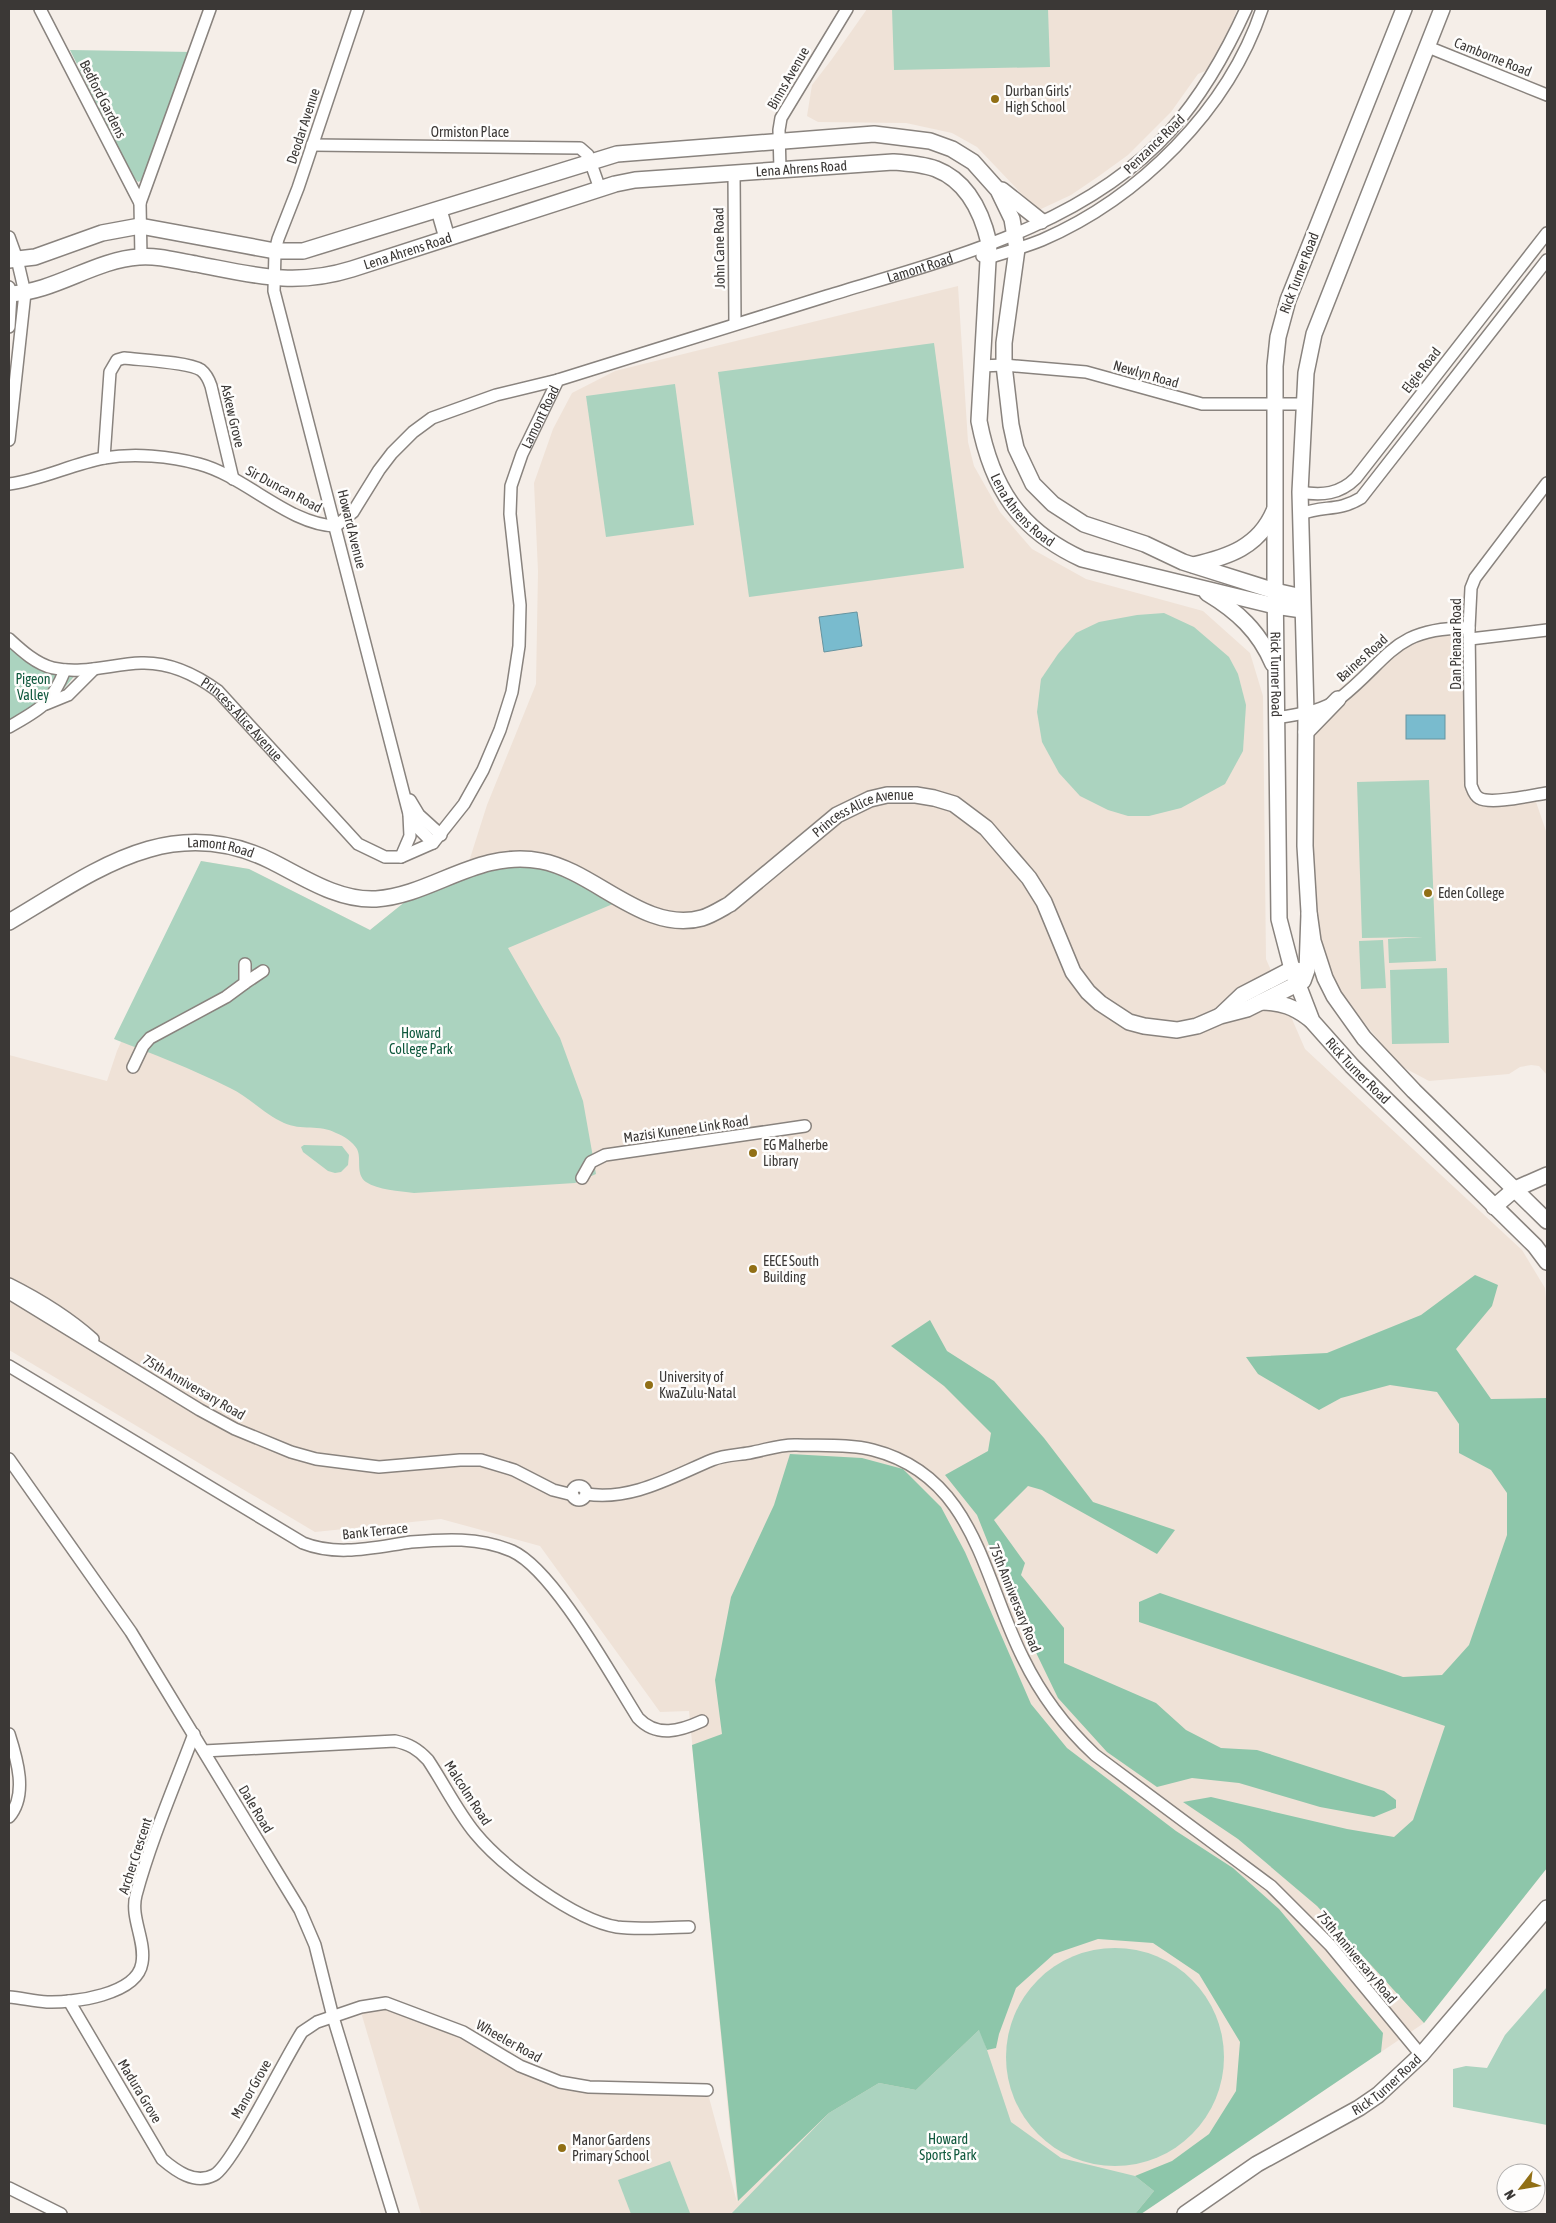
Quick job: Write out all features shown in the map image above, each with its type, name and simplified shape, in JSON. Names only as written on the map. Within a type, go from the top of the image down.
[{"type":"main road","name":"Rick Turner Road","points":[[1404,9],[1288,300],[1278,337],[1275,366],[1275,599],[1280,919],[1312,1020],[1341,1055],[1535,1246],[1547,1262]]},
{"type":"main road","name":"Rick Turner Road","points":[[1442,9],[1314,334],[1307,366],[1300,514],[1306,713],[1305,846],[1309,914],[1317,955],[1334,996],[1381,1057],[1547,1221]]},
{"type":"main road","name":"Lena Ahrens Road","points":[[13,260],[36,257],[102,233],[140,226],[275,251],[303,251],[325,246],[617,154],[874,134],[930,141],[952,149],[972,162],[993,183],[1006,202],[1017,249],[1004,343],[1004,365],[1014,441],[1033,484],[1053,504],[1084,524],[1153,548],[1275,599]]},
{"type":"main road","name":"Lena Ahrens Road","points":[[13,292],[46,288],[120,260],[140,257],[162,258],[274,278],[296,280],[330,276],[600,189],[635,180],[893,162],[916,164],[937,170],[953,180],[976,206],[985,225],[988,250],[979,421],[983,442],[994,477],[1014,510],[1028,525],[1064,551],[1082,559],[1193,584],[1302,603]]},
{"type":"main road","points":[[993,183],[1041,221]]},
{"type":"main road","points":[[439,210],[447,238]]},
{"type":"main road","points":[[1192,565],[1224,557],[1245,547],[1263,531],[1275,507]]},
{"type":"main road","points":[[1146,574],[1153,548]]},
{"type":"main road","points":[[1193,584],[1225,604],[1244,619],[1267,650],[1276,670]]},
{"type":"main road","points":[[1306,732],[1338,699]]},
{"type":"main road","name":"Princess Alice Avenue","points":[[438,880],[481,864],[503,860],[539,860],[573,871],[642,911],[664,919],[691,921],[710,916],[730,904],[838,815],[853,806],[887,795],[916,795],[954,804],[969,813],[1009,852],[1044,902],[1073,972],[1088,992],[1100,1003],[1129,1022],[1177,1030],[1197,1026],[1220,1016],[1247,1009],[1299,976]]},
{"type":"main road","name":"Lamont Road","points":[[9,922],[111,862],[161,846],[192,842],[219,843],[237,847],[255,853],[327,889],[360,898],[394,896],[438,880]]},
{"type":"main road","points":[[1309,914],[1299,976],[1334,996]]},
{"type":"main road","name":"Princess Alice Avenue","points":[[1220,1016],[1242,995],[1299,976]]},
{"type":"main road","points":[[1260,1002],[1277,1003],[1291,1007],[1312,1020]]},
{"type":"main road","points":[[1494,1207],[1515,1189],[1547,1175]]},
{"type":"main road","name":"Rick Turner Road","points":[[1186,2214],[1257,2164],[1359,2108],[1378,2095],[1421,2055],[1547,1908]]},
{"type":"street","name":"Bedford Gardens","points":[[40,9],[140,203]]},
{"type":"street","name":"Bedford Gardens","points":[[140,257],[140,203],[210,9]]},
{"type":"street","name":"Deodar Avenue","points":[[274,278],[275,251],[358,9]]},
{"type":"street","name":"Binns Avenue","points":[[780,170],[779,140],[781,118],[785,107],[847,9]]},
{"type":"street","name":"Penzance Road","points":[[988,250],[1014,233],[1077,203],[1112,181],[1171,130],[1198,95],[1226,52],[1246,9]]},
{"type":"street","name":"Penzance Road","points":[[988,250],[1017,249],[1041,240],[1096,211],[1145,176],[1167,156],[1198,121],[1239,58],[1262,9]]},
{"type":"street","name":"Camborne Road","points":[[1428,48],[1547,95]]},
{"type":"street","points":[[1226,52],[1239,58]]},
{"type":"street","points":[[1156,144],[1167,156]]},
{"type":"street","name":"Ormiston Place","points":[[312,145],[410,147],[567,146],[580,148],[588,155],[591,162]]},
{"type":"street","points":[[591,162],[600,189]]},
{"type":"street","name":"John Cane Road","points":[[734,172],[735,324]]},
{"type":"street","name":"Elgie Road","points":[[1300,492],[1324,494],[1337,492],[1356,478],[1547,233]]},
{"type":"street","points":[[9,237],[13,260],[9,440]]},
{"type":"street","name":"Lamont Road","points":[[437,839],[464,804],[483,770],[500,730],[512,692],[519,646],[520,605],[510,514],[511,486],[522,454],[558,380],[971,252],[988,250]]},
{"type":"street","points":[[1300,514],[1311,510],[1340,508],[1362,498],[1547,260]]},
{"type":"street","name":"Howard Avenue","points":[[274,278],[274,291],[409,814],[410,836],[401,856]]},
{"type":"street","points":[[1506,286],[1519,296]]},
{"type":"street","points":[[9,327],[13,292]]},
{"type":"street","name":"Askew Grove","points":[[104,458],[110,372],[116,360],[124,358],[190,366],[200,370],[208,377],[232,478]]},
{"type":"street","name":"Newlyn Road","points":[[981,366],[1004,365],[1086,372],[1202,404],[1304,404]]},
{"type":"street","points":[[336,526],[352,512],[379,470],[392,454],[413,432],[432,418],[496,395],[558,380]]},
{"type":"street","points":[[1375,452],[1389,463]]},
{"type":"street","name":"Sir Duncan Road","points":[[9,484],[104,458],[161,457],[200,464],[232,478],[303,519],[316,524],[336,526]]},
{"type":"street","name":"Dan Pienaar Road","points":[[1547,484],[1475,578],[1471,588],[1469,633],[1471,785],[1478,797],[1487,800],[1547,793]]},
{"type":"street","name":"Baines Road","points":[[1277,718],[1306,713],[1322,708],[1338,699],[1405,640],[1432,630],[1469,633],[1547,630]]},
{"type":"street","name":"Princess Alice Avenue","points":[[9,639],[38,662],[52,668],[65,670],[94,669],[141,663],[186,671],[203,679],[224,698],[358,844],[385,857],[401,856],[437,839]]},
{"type":"street","points":[[9,727],[46,704],[68,695],[94,669]]},
{"type":"street","points":[[46,704],[55,693],[65,670]]},
{"type":"street","name":"Howard Avenue","points":[[403,788],[419,815],[437,839]]},
{"type":"street","name":"Howard Avenue","points":[[409,814],[419,830],[437,839]]},
{"type":"street","points":[[245,964],[245,984]]},
{"type":"street","points":[[133,1067],[143,1046],[150,1038],[226,997],[263,971]]},
{"type":"street","name":"Mazisi Kunene Link Road","points":[[582,1178],[591,1162],[605,1155],[805,1126]]},
{"type":"street","points":[[9,1284],[39,1299],[77,1324],[110,1354]]},
{"type":"street","name":"75th Anniversary Road","points":[[9,1293],[200,1410],[235,1428],[291,1452],[333,1462],[379,1467],[481,1460],[514,1470],[554,1490],[574,1492],[581,1487],[586,1494],[606,1496],[636,1491],[721,1457],[787,1444],[871,1450],[895,1457],[923,1473],[947,1495],[969,1529],[979,1548],[1023,1659],[1045,1697],[1076,1738],[1095,1755],[1271,1886],[1330,1945],[1421,2055]]},
{"type":"street","name":"Bank Terrace","points":[[9,1366],[303,1543],[314,1547],[344,1551],[452,1538],[478,1541],[511,1551],[537,1568],[551,1585],[581,1628],[638,1718],[646,1726],[665,1731],[685,1728],[702,1721]]},
{"type":"street","name":"Dale Road","points":[[9,1459],[132,1632],[300,1910],[315,1945],[333,2018],[393,2214]]},
{"type":"street","points":[[9,1734],[18,1765],[19,1788],[14,1811],[9,1817]]},
{"type":"street","name":"Archer Crescent","points":[[9,1997],[47,2002],[69,2001],[122,1989],[138,1974],[142,1964],[142,1950],[134,1901],[194,1734]]},
{"type":"street","name":"Malcolm Road","points":[[204,1751],[395,1740],[409,1744],[421,1752],[428,1760],[464,1818],[488,1848],[532,1884],[592,1919],[614,1926],[631,1928],[689,1927]]},
{"type":"street","name":"Madura Grove","points":[[69,2001],[162,2159],[185,2176],[200,2178]]},
{"type":"street","name":"Wheeler Road","points":[[333,2018],[361,2007],[386,2003],[463,2032],[520,2066],[560,2082],[589,2087],[707,2090]]},
{"type":"street","name":"Manor Grove","points":[[200,2178],[213,2176],[230,2156],[302,2032],[317,2022],[333,2018]]},
{"type":"street","points":[[9,2188],[61,2214]]},
{"type":"shaded area","name":"Durban Girls' High School","points":[[867,9],[1237,9],[1224,44],[1210,69],[1198,74],[1171,112],[1128,155],[1071,195],[1041,209],[1035,208],[977,147],[952,133],[906,123],[818,122],[807,116],[812,85]]},
{"type":"shaded area","points":[[958,286],[968,442],[974,466],[1000,512],[1032,549],[1086,579],[1203,611],[1250,653],[1263,696],[1266,959],[1305,1049],[1522,1250],[1545,1288],[1547,1310],[1547,1868],[1424,2023],[1141,2214],[421,2214],[360,2009],[388,2002],[560,2082],[707,2090],[737,2202],[689,1711],[660,1712],[540,1546],[441,1519],[315,1532],[9,1350],[9,1055],[107,1081],[117,1051],[201,861],[249,869],[370,930],[406,901],[465,874],[487,805],[536,684],[538,571],[534,483],[553,429],[572,393],[615,371]]},
{"type":"shaded area","name":"Eden College","points":[[1463,633],[1471,795],[1535,799],[1547,834],[1547,1075],[1539,1066],[1531,1065],[1520,1067],[1509,1074],[1429,1081],[1399,1065],[1335,987],[1313,932],[1309,711],[1410,637]]},
{"type":"green space","points":[[892,9],[1048,9],[1050,67],[894,70]]},
{"type":"green space","points":[[70,50],[193,52],[145,179],[138,182],[131,174]]},
{"type":"green space","points":[[934,343],[964,568],[749,597],[718,372]]},
{"type":"green space","points":[[675,384],[694,525],[606,537],[586,396]]},
{"type":"green space","points":[[1164,613],[1194,627],[1229,657],[1238,674],[1246,705],[1243,751],[1225,784],[1181,808],[1149,816],[1128,816],[1108,810],[1080,796],[1059,773],[1042,742],[1037,712],[1041,679],[1058,654],[1076,633],[1099,622],[1137,615]]},
{"type":"green space","name":"Pigeon Valley","points":[[9,637],[17,648],[77,673],[49,706],[9,729]]},
{"type":"green space","points":[[1429,780],[1436,961],[1389,963],[1388,939],[1423,937],[1362,938],[1357,782]]},
{"type":"green space","name":"Howard College Park","points":[[201,861],[249,869],[370,930],[406,901],[465,874],[505,866],[541,867],[593,886],[620,901],[508,948],[560,1038],[583,1101],[596,1174],[575,1183],[414,1193],[376,1187],[363,1179],[357,1149],[342,1136],[330,1130],[297,1127],[284,1123],[230,1088],[187,1068],[114,1039]]},
{"type":"green space","points":[[1383,940],[1386,988],[1361,989],[1359,941]]},
{"type":"green space","points":[[1447,968],[1449,1043],[1392,1044],[1390,970]]},
{"type":"green space","points":[[304,1145],[342,1146],[349,1155],[348,1165],[341,1172],[328,1171],[303,1152],[301,1147]]},
{"type":"green space","points":[[1475,1275],[1498,1285],[1492,1306],[1456,1349],[1491,1399],[1547,1398],[1547,1868],[1424,2023],[1317,1906],[1238,1839],[1183,1802],[1211,1797],[1347,1829],[1394,1837],[1413,1820],[1445,1726],[1139,1622],[1139,1602],[1160,1593],[1403,1677],[1442,1675],[1469,1645],[1507,1535],[1507,1493],[1491,1470],[1459,1453],[1459,1424],[1437,1392],[1390,1385],[1341,1398],[1319,1410],[1258,1374],[1246,1357],[1327,1353],[1421,1315]]},
{"type":"green space","points":[[930,1320],[947,1351],[994,1381],[1044,1438],[1093,1502],[1175,1530],[1157,1554],[1042,1490],[1028,1486],[994,1520],[1025,1563],[1021,1575],[1064,1628],[1064,1663],[1156,1703],[1186,1730],[1221,1748],[1257,1750],[1384,1791],[1396,1800],[1396,1808],[1374,1817],[1320,1807],[1239,1783],[1192,1778],[1157,1787],[1107,1752],[1058,1698],[1012,1603],[977,1515],[945,1475],[988,1451],[991,1433],[944,1386],[891,1346]]},
{"type":"green space","points":[[790,1454],[862,1458],[903,1469],[941,1507],[965,1552],[1031,1704],[1067,1748],[1176,1831],[1233,1868],[1279,1909],[1383,2033],[1381,2052],[1141,2214],[1135,2214],[1154,2191],[1135,2176],[1172,2161],[1209,2134],[1236,2091],[1240,2042],[1199,1974],[1153,1943],[1098,1939],[1054,1954],[1016,1988],[999,2034],[996,2048],[987,2050],[979,2030],[916,2090],[879,2083],[829,2113],[738,2201],[692,1745],[722,1734],[715,1680],[731,1597],[774,1505]]},
{"type":"green space","points":[[1115,1948],[1136,1950],[1157,1957],[1166,1961],[1192,1980],[1211,2006],[1215,2015],[1222,2036],[1224,2057],[1222,2078],[1215,2099],[1211,2108],[1192,2134],[1166,2153],[1157,2157],[1136,2164],[1115,2166],[1094,2164],[1073,2157],[1064,2153],[1038,2134],[1019,2108],[1015,2099],[1008,2078],[1006,2057],[1008,2036],[1015,2015],[1019,2006],[1038,1980],[1064,1961],[1073,1957],[1094,1950]]},
{"type":"green space","points":[[1547,1987],[1547,2125],[1453,2107],[1453,2069],[1466,2066],[1487,2068],[1505,2035]]},
{"type":"green space","name":"Howard Sports Park","points":[[980,2029],[1011,2122],[1061,2158],[1135,2176],[1154,2191],[1135,2214],[731,2214],[829,2113],[879,2083],[916,2090]]},
{"type":"green space","points":[[670,2161],[690,2213],[631,2214],[618,2180]]},
{"type":"water","points":[[857,612],[862,646],[824,652],[819,617]]},
{"type":"water","points":[[1406,715],[1445,715],[1445,739],[1406,739]]},
{"type":"place","name":"Durban Girls' High School","points":[[995,99]]},
{"type":"place","name":"Eden College","points":[[1428,893]]},
{"type":"place","name":"EG Malherbe Library","points":[[753,1153]]},
{"type":"place","name":"EECE South Building","points":[[753,1269]]},
{"type":"place","name":"University of KwaZulu-Natal","points":[[649,1385]]},
{"type":"place","name":"Manor Gardens Primary School","points":[[562,2148]]}]
